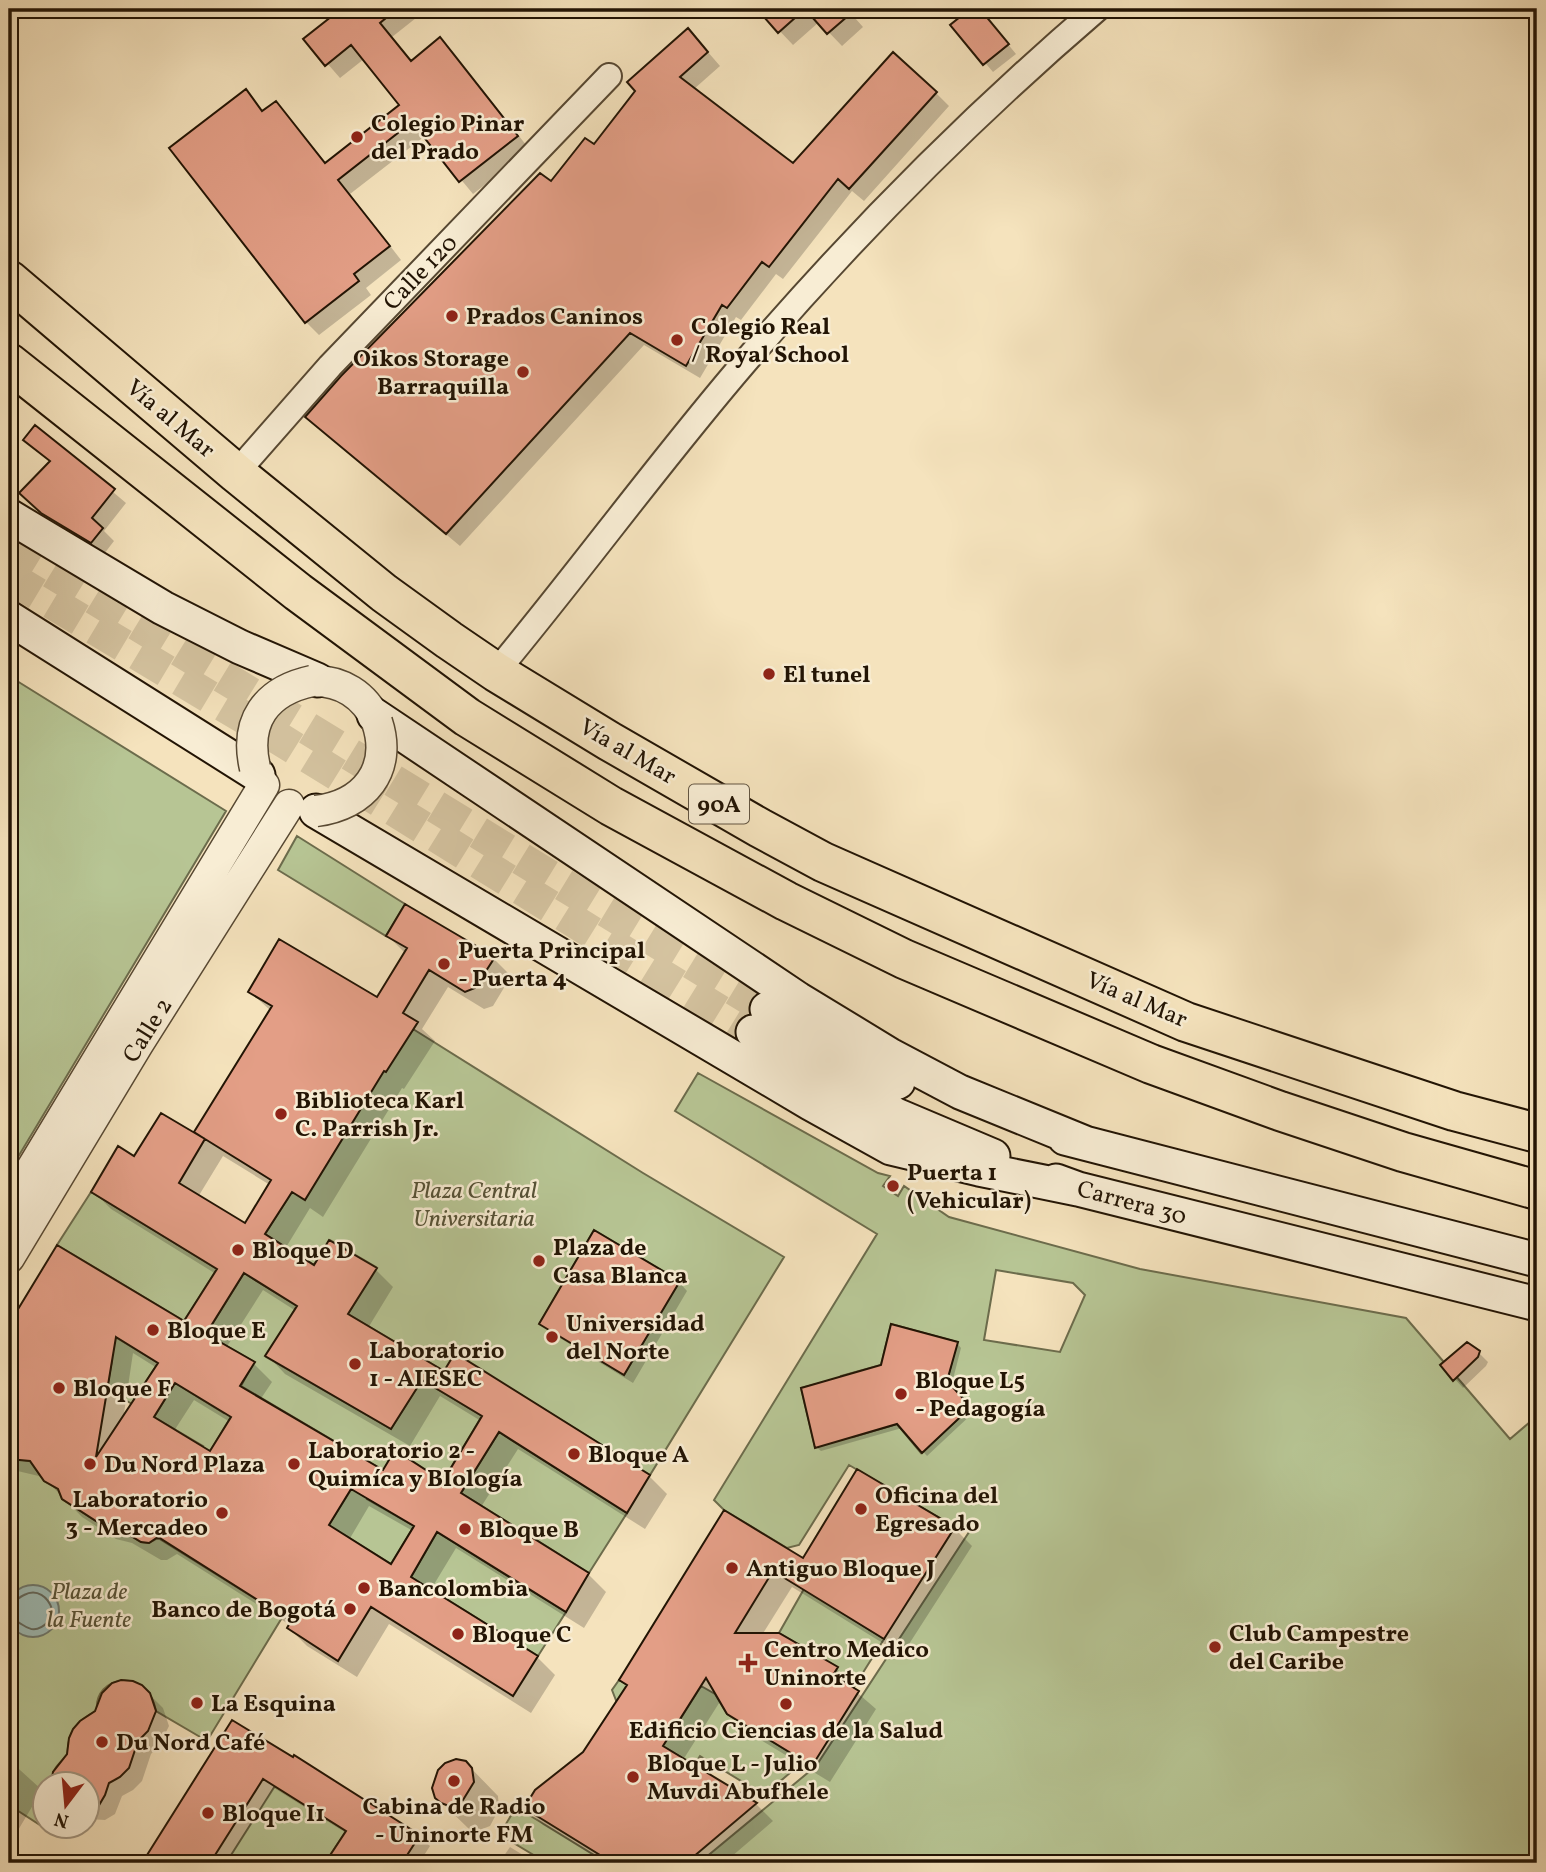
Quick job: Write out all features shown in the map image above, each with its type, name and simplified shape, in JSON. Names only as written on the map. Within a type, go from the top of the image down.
[{"type":"highway","name":"Vía al Mar","points":[[9,280],[236,473],[384,593],[496,672],[714,801],[836,867],[1186,1021],[1454,1111],[1537,1133]]},
{"type":"highway","name":"90A","points":[[9,363],[298,592],[467,717],[611,806],[774,895],[904,959],[1151,1064],[1378,1143],[1537,1190]]},
{"type":"main road","points":[[9,516],[163,608],[240,648],[314,681]]},
{"type":"main road","points":[[9,618],[259,776]]},
{"type":"main road","points":[[375,718],[798,999],[890,1055],[960,1092],[1085,1143]]},
{"type":"main road","points":[[303,808],[891,1148],[1078,1189]]},
{"type":"main road","name":"Carrera 30","points":[[1537,1260],[976,1113],[760,1020],[896,1115],[1078,1189],[1537,1304]]},
{"type":"street","points":[[496,672],[743,364],[842,251],[1025,72],[1097,9]]},
{"type":"street","name":"Calle 120","points":[[236,473],[330,366],[609,76]]},
{"type":"street","points":[[314,681],[335,683],[352,691],[366,703],[375,718],[381,735],[382,754],[377,772],[367,788],[352,801],[335,809],[303,808],[280,800],[259,776],[251,751],[253,731],[261,712],[274,696],[292,685],[314,681]]},
{"type":"street","name":"Calle 2","points":[[9,1258],[126,1037],[259,776]]},
{"type":"street","name":"Calle 2","points":[[9,1206],[126,1037],[303,808]]},
{"type":"green space","points":[[9,676],[226,811],[9,1172]]},
{"type":"green space","points":[[297,836],[405,904],[386,936],[278,870]]},
{"type":"green space","name":"Plaza Central Universitaria","points":[[413,1029],[643,1173],[784,1257],[650,1475],[513,1390],[444,1371],[348,1314],[376,1267],[330,1240],[314,1265],[265,1234],[292,1192]],"holes":[[[594,1230],[679,1281],[624,1375],[540,1323]]]},
{"type":"green space","name":"Club Campestre del Caribe","points":[[698,1073],[878,1173],[890,1176],[883,1186],[898,1196],[904,1186],[949,1217],[1140,1269],[1406,1318],[1510,1439],[1537,1416],[1537,1863],[699,1863],[816,1766],[971,1529],[955,1527],[849,1465],[799,1545],[787,1548],[724,1510],[714,1500],[877,1234],[675,1111]],"holes":[[[996,1270],[1073,1283],[1085,1295],[1060,1352],[984,1340]],[[891,1324],[957,1342],[947,1381],[971,1407],[921,1453],[897,1424],[853,1437],[841,1376],[881,1365]],[[828,1381],[815,1447],[801,1388]]]},
{"type":"green space","points":[[91,1192],[217,1269],[184,1321],[57,1245]]},
{"type":"green space","points":[[244,1273],[297,1306],[266,1357],[391,1429],[422,1380],[482,1416],[443,1481],[383,1470],[241,1386],[254,1362],[206,1334]]},
{"type":"green space","points":[[33,1287],[158,1363],[132,1404],[107,1389],[112,1360]]},
{"type":"green space","points":[[175,1383],[224,1413],[230,1403],[237,1407],[206,1458],[325,1531],[357,1480],[372,1489],[367,1499],[414,1526],[391,1564],[344,1535],[334,1552],[191,1464],[203,1446],[154,1417]]},
{"type":"green space","points":[[499,1432],[627,1513],[589,1573],[461,1493]]},
{"type":"green space","name":"Plaza de la Fuente","points":[[9,1458],[30,1461],[44,1481],[58,1489],[62,1499],[96,1521],[113,1525],[141,1542],[149,1543],[158,1538],[283,1616],[207,1741],[156,1711],[151,1697],[143,1687],[122,1681],[103,1689],[98,1699],[97,1711],[84,1718],[71,1733],[68,1755],[55,1770],[32,1770],[32,1820],[9,1805],[9,1775],[16,1762],[9,1758]]},
{"type":"green space","points":[[437,1532],[566,1612],[538,1656],[411,1577]]},
{"type":"green space","points":[[804,1589],[884,1639],[854,1687],[833,1675],[837,1667],[779,1633]]},
{"type":"green space","points":[[619,1680],[681,1718],[701,1686],[715,1694],[727,1714],[804,1761],[764,1795],[700,1756],[694,1765],[611,1715],[617,1703],[612,1690]]},
{"type":"green space","points":[[275,1786],[346,1831],[325,1863],[226,1863]]},
{"type":"green space","points":[[516,1807],[607,1863],[547,1863],[507,1839],[503,1829]]},
{"type":"water","points":[[33,1585],[43,1587],[51,1593],[57,1601],[57,1621],[51,1629],[43,1635],[33,1637],[23,1635],[15,1629],[9,1621],[7,1611],[9,1601],[15,1593],[23,1587]]},
{"type":"building","points":[[341,9],[397,9],[380,23],[411,61],[440,37],[518,136],[459,182],[412,122],[338,180],[390,246],[354,274],[359,281],[305,323],[169,148],[246,89],[262,111],[276,101],[325,163],[399,105],[351,45],[325,66],[303,39]]},
{"type":"building","points":[[757,9],[805,9],[778,33]]},
{"type":"building","points":[[805,9],[856,9],[827,34]]},
{"type":"building","points":[[970,9],[980,9],[1009,44],[983,65],[950,25]]},
{"type":"building","points":[[688,28],[708,52],[680,77],[793,163],[893,52],[937,92],[849,189],[838,179],[769,267],[762,262],[727,308],[722,305],[686,366],[630,333],[446,534],[305,417],[341,376],[540,173],[551,181],[585,138],[594,144],[635,91],[627,82]]},
{"type":"building","points":[[35,425],[115,489],[92,518],[103,528],[91,543],[41,513],[19,493],[50,461],[23,440]]},
{"type":"building","points":[[405,904],[495,957],[475,988],[465,992],[429,970],[403,1013],[418,1022],[386,1072],[384,1071],[305,1200],[292,1192],[265,1234],[314,1265],[329,1240],[377,1268],[348,1314],[444,1371],[455,1353],[650,1475],[627,1513],[499,1432],[461,1493],[589,1573],[566,1612],[437,1532],[411,1577],[538,1656],[513,1696],[371,1607],[338,1661],[287,1628],[291,1621],[158,1537],[149,1543],[141,1542],[113,1525],[96,1521],[62,1499],[58,1489],[44,1481],[30,1461],[9,1459],[9,1324],[57,1245],[184,1321],[217,1269],[91,1192],[118,1146],[134,1156],[161,1113],[205,1139],[194,1132],[272,1006],[248,992],[279,939],[377,997],[407,948],[386,936]],"holes":[[[205,1139],[271,1180],[245,1223],[179,1183]],[[244,1273],[297,1306],[265,1356],[391,1429],[422,1380],[482,1416],[443,1481],[395,1450],[383,1470],[240,1386],[255,1362],[206,1334]],[[116,1337],[158,1363],[96,1457]],[[175,1383],[231,1417],[210,1451],[154,1417]],[[351,1489],[414,1526],[391,1564],[329,1525]]]},
{"type":"building","points":[[594,1230],[680,1281],[624,1375],[539,1324]]},
{"type":"building","name":"Bloque L5 - Pedagogía","points":[[891,1324],[958,1342],[947,1381],[971,1407],[922,1453],[897,1424],[815,1448],[801,1388],[881,1365]]},
{"type":"building","points":[[1467,1342],[1480,1351],[1478,1357],[1453,1381],[1440,1365]]},
{"type":"building","points":[[857,1469],[955,1527],[884,1639],[773,1571],[735,1633],[779,1633],[838,1667],[833,1675],[859,1691],[812,1766],[727,1714],[706,1678],[663,1746],[757,1803],[686,1863],[613,1863],[524,1808],[535,1790],[583,1752],[627,1685],[619,1680],[724,1510],[803,1558]]},
{"type":"building","name":"Du Nord Café","points":[[121,1680],[142,1685],[150,1693],[156,1711],[148,1731],[138,1741],[129,1768],[109,1783],[102,1800],[102,1770],[55,1770],[67,1754],[73,1729],[95,1711],[102,1693],[112,1683]]},
{"type":"building","points":[[232,1720],[293,1757],[294,1755],[420,1835],[402,1863],[325,1863],[346,1831],[263,1779],[210,1863],[142,1863]]},
{"type":"building","name":"Cabina de Radio - Uninorte FM","points":[[456,1759],[466,1761],[472,1768],[474,1782],[463,1800],[449,1806],[435,1798],[432,1788],[438,1770],[445,1763]]},
{"type":"tunnel","points":[[9,546],[767,1009]]},
{"type":"tunnel","points":[[9,577],[275,736],[753,1032]]},
{"type":"place","name":"Colegio Pinar del Prado","points":[[357,137]]},
{"type":"place","name":"Prados Caninos","points":[[452,316]]},
{"type":"place","name":"Colegio Real / Royal School","points":[[677,340]]},
{"type":"place","name":"Oikos Storage Barraquilla","points":[[523,372]]},
{"type":"place","name":"El tunel","points":[[769,674]]},
{"type":"place","name":"Puerta Principal - Puerta 4","points":[[444,964]]},
{"type":"place","name":"Biblioteca Karl C. Parrish Jr.","points":[[281,1114]]},
{"type":"place","name":"Puerta 1 (Vehicular)","points":[[893,1186]]},
{"type":"place","name":"Bloque D","points":[[238,1250]]},
{"type":"place","name":"Plaza de Casa Blanca","points":[[539,1261]]},
{"type":"place","name":"Bloque E","points":[[153,1330]]},
{"type":"place","name":"Universidad del Norte","points":[[552,1337]]},
{"type":"place","name":"Laboratorio 1 - AIESEC","points":[[355,1364]]},
{"type":"place","name":"Bloque F","points":[[59,1388]]},
{"type":"place","name":"Bloque L5 - Pedagogía","points":[[901,1394]]},
{"type":"place","name":"Bloque A","points":[[574,1454]]},
{"type":"place","name":"Du Nord Plaza","points":[[90,1464]]},
{"type":"place","name":"Laboratorio 2 - Quimíca y BIología","points":[[294,1464]]},
{"type":"place","name":"Oficina del Egresado","points":[[861,1509]]},
{"type":"place","name":"Laboratorio 3 - Mercadeo","points":[[222,1513]]},
{"type":"place","name":"Bloque B","points":[[465,1529]]},
{"type":"place","name":"Antiguo Bloque J","points":[[732,1568]]},
{"type":"place","name":"Bancolombia","points":[[364,1588]]},
{"type":"place","name":"Banco de Bogotá","points":[[350,1609]]},
{"type":"place","name":"Bloque C","points":[[458,1634]]},
{"type":"place","name":"Club Campestre del Caribe","points":[[1215,1647]]},
{"type":"place","name":"Centro Medico Uninorte","points":[[748,1663]]},
{"type":"place","name":"La Esquina","points":[[197,1703]]},
{"type":"place","name":"Edificio Ciencias de la Salud","points":[[786,1704]]},
{"type":"place","name":"Du Nord Café","points":[[102,1742]]},
{"type":"place","name":"Bloque L - Julio Muvdi Abufhele","points":[[633,1777]]},
{"type":"place","name":"Cabina de Radio - Uninorte FM","points":[[454,1781]]},
{"type":"place","name":"Bloque I1","points":[[208,1813]]}]
